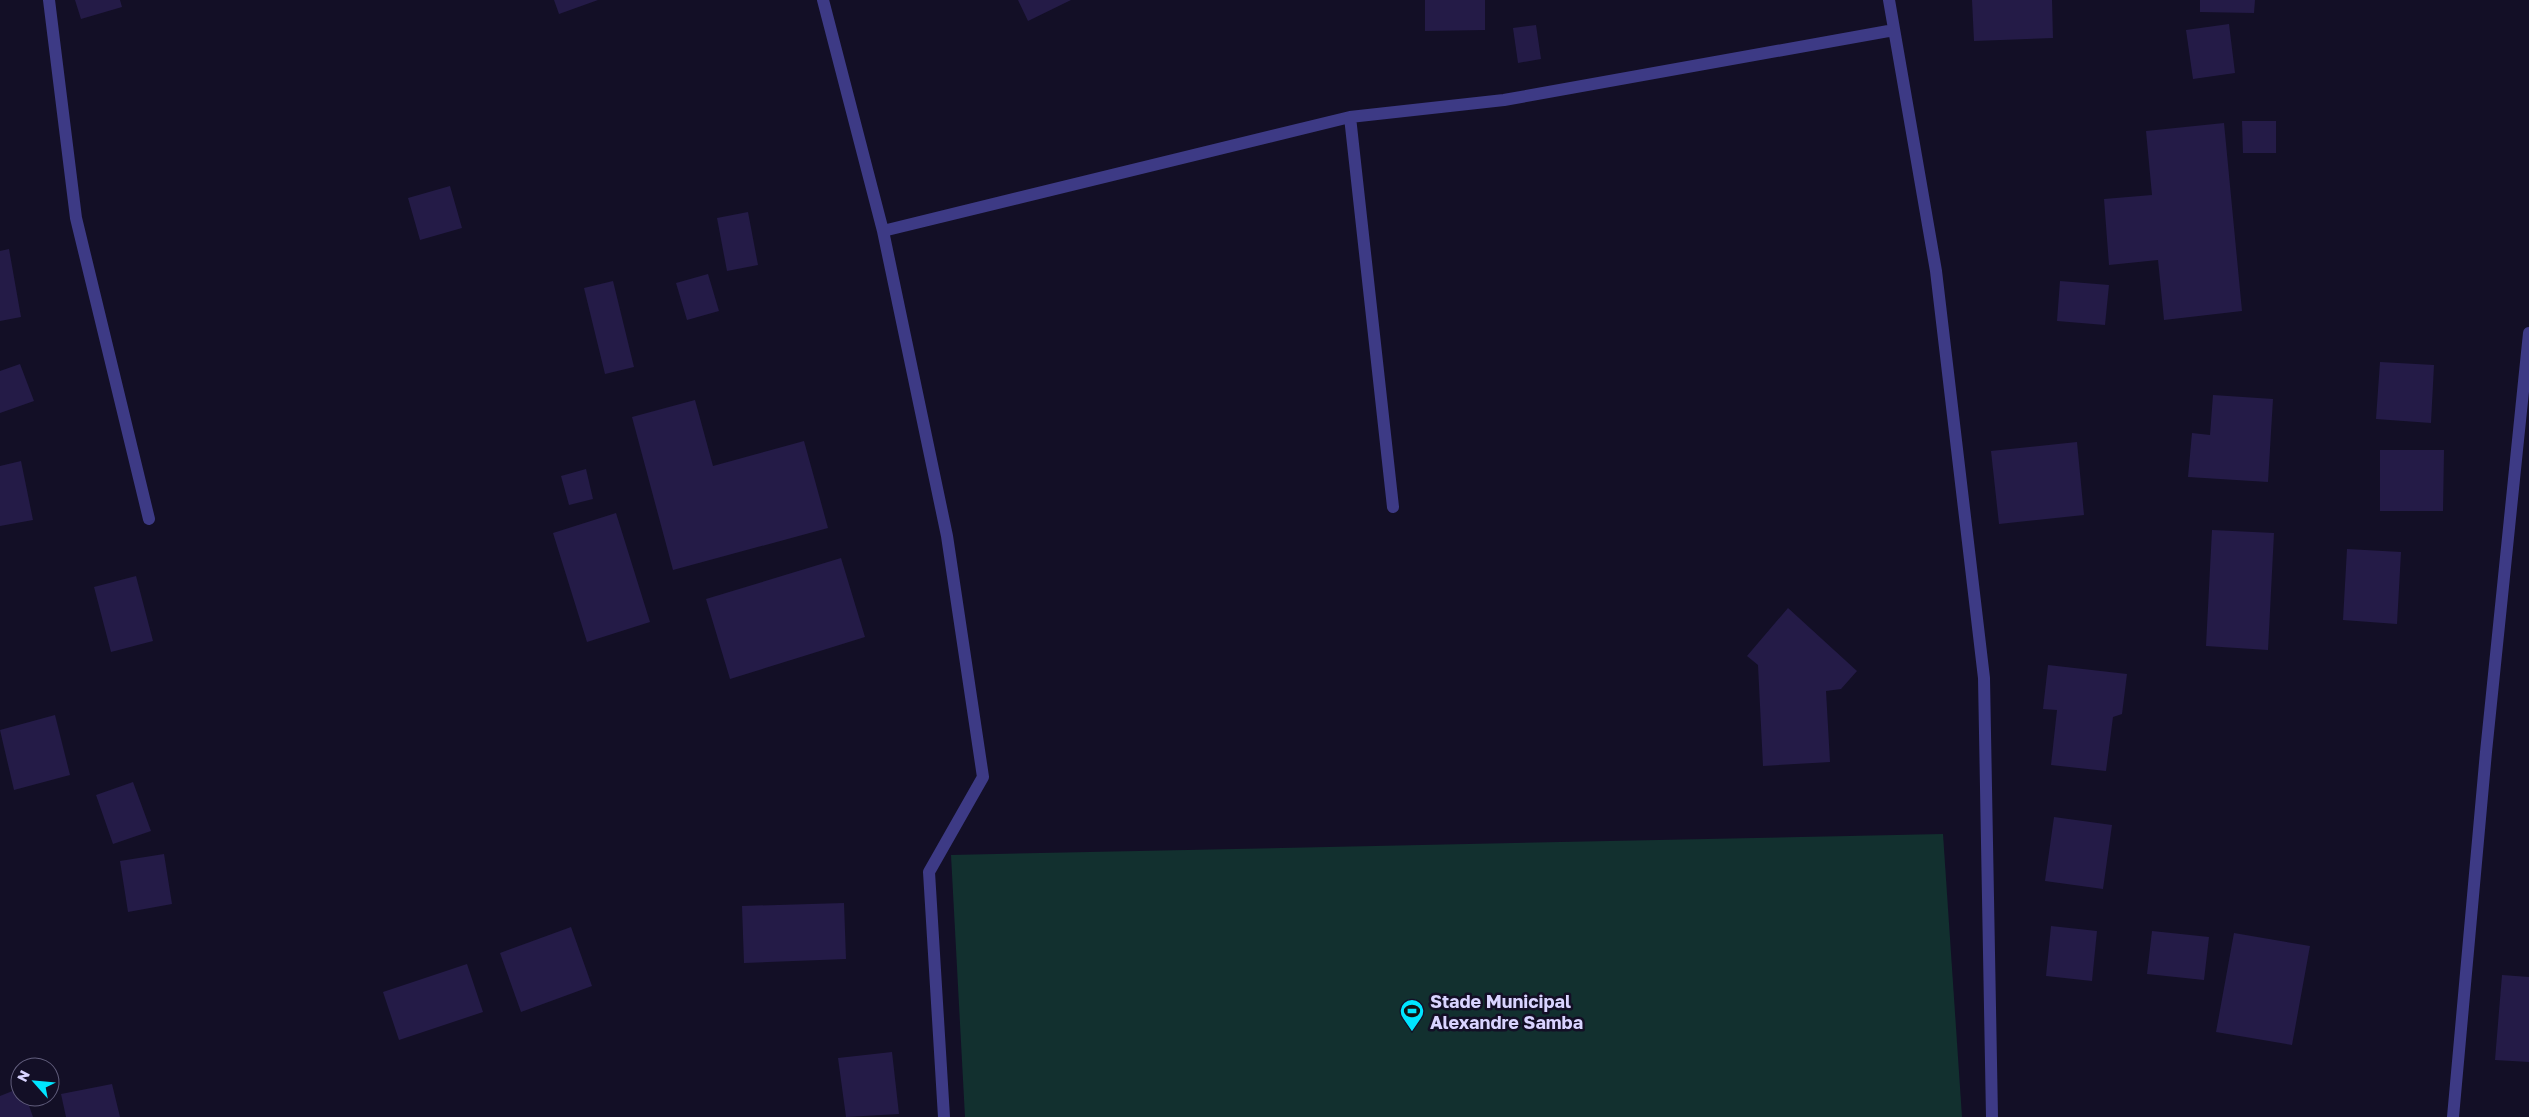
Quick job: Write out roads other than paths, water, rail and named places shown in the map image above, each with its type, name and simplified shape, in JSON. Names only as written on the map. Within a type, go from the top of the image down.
[{"type":"street","points":[[48,0],[76,218],[148,519]]},
{"type":"street","points":[[823,0],[884,231],[947,536],[983,777],[929,872],[944,1117]]},
{"type":"street","points":[[1889,0],[1936,271],[1984,678],[1992,1117]]},
{"type":"street","points":[[884,231],[1350,117],[1504,100],[1894,30]]},
{"type":"street","points":[[1350,117],[1392,508]]},
{"type":"street","points":[[2453,1117],[2486,752],[2529,333]]},
{"type":"place","name":"Stade Municipal Alexandre Samba","points":[[1412,1032]]}]
